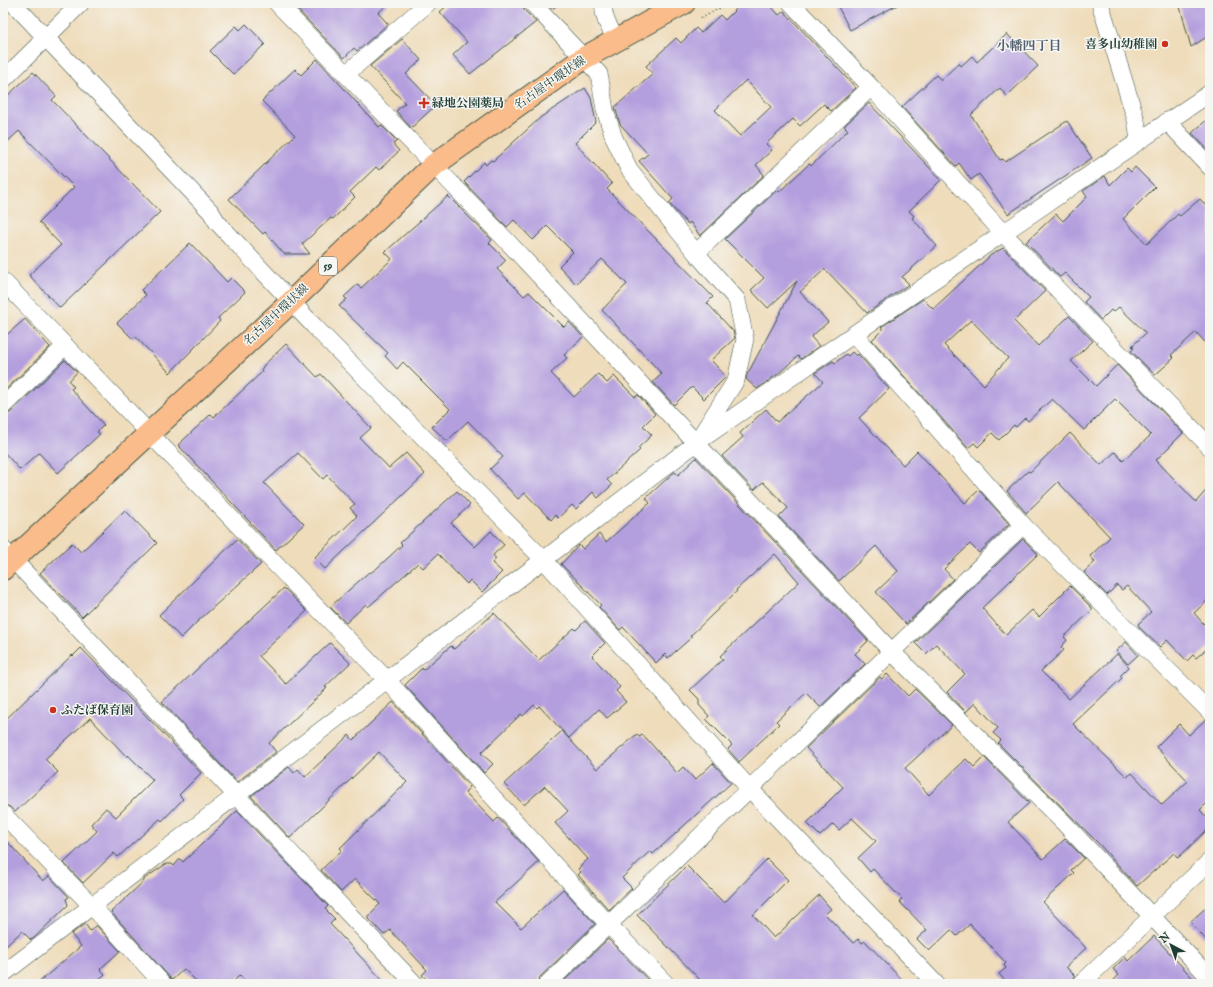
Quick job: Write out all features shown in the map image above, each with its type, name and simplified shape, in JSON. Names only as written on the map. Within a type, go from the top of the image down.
[{"type":"main road","name":"名古屋中環状線","points":[[6,559],[150,432],[291,302],[434,165],[584,58],[616,39],[684,3]]},
{"type":"street","points":[[12,3],[211,212],[217,222],[291,302],[543,559],[749,788],[936,984]]},
{"type":"street","points":[[3,80],[81,3]]},
{"type":"street","points":[[346,74],[428,3]]},
{"type":"street","points":[[532,3],[600,74],[607,117],[614,138],[629,169],[696,253],[737,300],[745,339],[736,380],[696,443]]},
{"type":"street","points":[[604,3],[603,12],[606,21],[616,39]]},
{"type":"street","points":[[791,3],[871,87],[1003,232],[1210,447]]},
{"type":"street","points":[[1100,3],[1136,120],[1139,140]]},
{"type":"street","points":[[282,5],[892,652],[1064,823],[1210,978]]},
{"type":"street","points":[[696,253],[871,87]]},
{"type":"street","points":[[3,974],[91,905],[237,796],[386,679],[696,443],[1003,232],[1210,93]]},
{"type":"street","points":[[1167,121],[1210,167]]},
{"type":"street","points":[[3,281],[150,432],[386,679],[609,925],[666,984]]},
{"type":"street","points":[[854,334],[1023,524],[1210,712]]},
{"type":"street","points":[[3,406],[65,346]]},
{"type":"street","points":[[547,984],[1023,524]]},
{"type":"street","points":[[6,559],[237,796],[415,984]]},
{"type":"street","points":[[3,814],[91,905],[163,984]]},
{"type":"street","points":[[1081,984],[1210,861]]},
{"type":"path","points":[[694,22],[728,3]]},
{"type":"building","points":[[291,3],[389,3],[378,13],[388,24],[357,51],[354,48],[344,58]]},
{"type":"building","points":[[450,3],[522,3],[524,10],[536,22],[470,74],[453,55],[467,42],[440,12]]},
{"type":"building","points":[[546,3],[560,3],[552,9]]},
{"type":"building","points":[[742,3],[768,3],[779,15],[784,11],[856,88],[831,111],[824,104],[800,126],[793,119],[766,144],[772,150],[756,165],[764,175],[700,236],[690,222],[688,224],[672,207],[669,203],[673,199],[639,161],[648,154],[620,124],[615,107],[653,74],[646,66],[676,38],[681,43],[696,28],[701,33],[720,15],[725,20]],"holes":[[[746,80],[771,107],[740,136],[715,110]]]},
{"type":"building","points":[[836,3],[901,3],[850,30]]},
{"type":"building","points":[[1179,3],[1210,3],[1210,35],[1191,47]]},
{"type":"building","points":[[246,24],[265,44],[233,74],[210,51],[236,26],[240,30]]},
{"type":"building","points":[[1007,34],[1038,66],[1007,96],[1000,88],[971,115],[1000,160],[1003,159],[1005,162],[1067,121],[1092,158],[1008,214],[979,174],[971,180],[959,163],[956,166],[902,107],[936,75],[941,80],[959,63],[961,66],[972,56],[977,62]]},
{"type":"building","points":[[402,39],[421,60],[406,74],[436,105],[411,128],[396,111],[405,103],[370,66]]},
{"type":"building","points":[[317,59],[379,127],[381,125],[397,141],[393,144],[399,151],[379,170],[376,167],[350,192],[355,197],[333,219],[331,218],[302,244],[310,254],[284,254],[265,232],[263,234],[229,199],[295,135],[262,101],[295,69],[301,75]]},
{"type":"building","points":[[33,72],[56,96],[52,100],[160,212],[60,308],[29,275],[61,245],[39,222],[74,187],[19,131],[3,146],[3,100]]},
{"type":"building","points":[[585,88],[591,98],[596,122],[575,143],[612,184],[607,189],[713,297],[707,303],[733,331],[735,338],[711,360],[726,377],[704,399],[692,387],[674,405],[653,382],[662,374],[602,310],[627,284],[602,259],[576,284],[559,266],[573,252],[547,226],[533,240],[514,220],[507,227],[464,182],[484,162],[486,165],[491,160],[493,161],[541,117]]},
{"type":"building","points":[[869,103],[941,180],[909,211],[914,216],[912,218],[937,246],[902,277],[909,284],[867,313],[825,269],[800,292],[828,322],[811,337],[819,346],[801,359],[798,356],[778,374],[757,389],[746,379],[747,375],[797,281],[768,308],[751,290],[764,278],[725,239],[777,190],[779,192],[809,164],[811,166],[848,130],[844,126]]},
{"type":"building","points":[[1210,117],[1210,152],[1192,133]]},
{"type":"building","points":[[1135,167],[1155,187],[1123,219],[1147,244],[1178,214],[1180,216],[1200,199],[1210,210],[1210,348],[1196,332],[1171,355],[1174,358],[1155,375],[1131,351],[1134,348],[1132,346],[1146,333],[1119,307],[1113,312],[1111,310],[1101,320],[1084,302],[1089,297],[1065,273],[1060,277],[1026,242],[1056,214],[1063,221],[1087,197],[1083,191],[1105,176],[1110,185],[1127,168],[1131,172]]},
{"type":"building","points":[[448,196],[492,240],[489,243],[506,260],[497,269],[524,296],[529,292],[564,327],[569,322],[583,337],[564,355],[567,358],[551,373],[574,397],[598,374],[607,383],[614,376],[635,397],[638,395],[655,414],[643,426],[652,435],[638,448],[640,450],[607,480],[612,485],[598,498],[593,492],[576,509],[572,505],[558,518],[555,515],[551,520],[525,493],[518,499],[490,469],[503,457],[468,421],[447,441],[432,427],[450,409],[403,362],[397,369],[385,356],[388,353],[339,306],[347,299],[344,297],[357,285],[361,288],[392,259],[385,252]]},
{"type":"building","points":[[190,243],[227,282],[231,278],[245,292],[218,318],[220,321],[170,373],[135,336],[133,339],[117,323],[146,295],[141,290]]},
{"type":"building","points":[[1003,248],[1045,291],[1014,321],[1038,346],[1069,316],[1093,341],[1071,361],[1096,386],[1117,365],[1183,433],[1156,460],[1196,502],[1210,486],[1210,598],[1194,613],[1210,631],[1210,646],[1196,658],[1193,655],[1187,661],[1167,640],[1160,647],[1140,628],[1138,624],[1151,612],[1127,586],[1122,590],[1117,585],[1107,595],[1084,572],[1095,562],[1090,556],[1110,537],[1058,482],[1026,513],[1007,491],[1028,471],[1030,472],[1070,433],[1101,465],[1115,452],[1123,461],[1151,435],[1115,399],[1084,430],[1052,399],[1028,421],[1025,418],[1016,427],[1014,425],[999,440],[992,433],[978,447],[974,443],[968,448],[872,340],[883,329],[881,327],[923,299],[933,309],[991,255]],"holes":[[[971,320],[1008,358],[984,385],[944,345]]]},
{"type":"building","points":[[25,319],[50,347],[3,392],[3,338]]},
{"type":"building","points":[[286,344],[317,377],[321,374],[371,428],[360,438],[389,468],[406,453],[425,474],[325,569],[314,558],[357,516],[350,508],[355,504],[327,475],[323,479],[298,453],[264,483],[304,524],[276,550],[178,445],[211,414],[214,417],[262,372],[261,370],[264,365]]},
{"type":"building","points":[[852,352],[856,356],[858,354],[889,389],[859,418],[903,465],[917,451],[965,503],[979,490],[1009,524],[979,553],[970,544],[944,569],[953,579],[906,624],[876,592],[898,571],[876,546],[839,581],[779,517],[788,508],[763,482],[754,490],[722,456],[743,437],[740,433],[766,409],[777,422],[823,382],[815,373],[833,361],[835,363],[846,354],[848,356]]},
{"type":"building","points":[[65,360],[77,372],[69,381],[74,387],[71,389],[104,425],[97,432],[100,434],[58,473],[39,453],[20,470],[3,451],[3,416],[10,413]]},
{"type":"building","points":[[696,458],[868,641],[855,654],[865,664],[820,707],[806,693],[776,721],[779,724],[739,762],[728,749],[732,745],[706,719],[709,716],[699,705],[699,699],[690,690],[723,659],[720,656],[799,582],[775,554],[690,636],[692,637],[668,658],[665,654],[656,663],[623,627],[620,630],[599,607],[601,605],[561,564],[579,545],[583,549],[599,534],[606,542],[650,503],[646,498],[672,474],[675,472],[678,475]]},
{"type":"building","points":[[457,491],[470,505],[451,523],[475,547],[491,531],[504,545],[493,555],[496,559],[492,563],[502,572],[482,592],[470,580],[467,584],[438,554],[423,568],[418,563],[368,607],[366,604],[346,623],[330,607],[369,572],[370,573],[376,569],[402,545],[400,543]]},
{"type":"building","points":[[125,510],[157,543],[82,617],[40,573],[72,543],[81,552]]},
{"type":"building","points":[[237,539],[261,564],[181,638],[159,615]]},
{"type":"building","points":[[1023,539],[1038,554],[982,608],[1006,635],[1032,610],[1039,617],[1070,586],[1093,609],[1064,637],[1067,640],[1061,647],[1064,650],[1041,671],[1069,699],[1117,654],[1129,667],[1120,676],[1122,678],[1073,724],[1127,777],[1132,773],[1162,805],[1188,781],[1156,747],[1179,724],[1189,735],[1205,720],[1210,722],[1210,800],[1200,810],[1210,821],[1210,827],[1178,858],[1174,853],[1137,886],[1099,844],[998,743],[1001,740],[993,733],[998,728],[975,703],[966,712],[947,692],[965,674],[936,644],[926,654],[915,643]]},
{"type":"building","points":[[284,588],[307,611],[259,656],[286,684],[330,643],[350,663],[325,687],[327,688],[269,743],[276,752],[237,782],[162,702]]},
{"type":"building","points":[[494,613],[539,660],[574,628],[576,630],[585,621],[605,643],[592,656],[620,687],[616,691],[626,702],[607,718],[599,709],[569,738],[539,706],[537,708],[534,705],[523,716],[521,714],[481,753],[493,764],[484,773],[405,685],[422,668],[423,670],[451,646],[454,649]]},
{"type":"building","points":[[1126,642],[1138,655],[1128,664],[1116,651]]},
{"type":"building","points":[[81,648],[201,773],[179,795],[183,799],[162,821],[160,819],[118,857],[114,853],[83,883],[64,863],[97,831],[91,824],[106,808],[116,817],[153,780],[128,755],[127,757],[90,718],[45,759],[58,772],[15,812],[10,807],[3,804],[3,722]]},
{"type":"building","points":[[887,674],[908,696],[915,689],[952,725],[905,768],[929,795],[966,759],[974,767],[984,757],[1029,803],[1008,822],[1043,859],[1065,839],[1084,858],[1071,870],[1074,873],[1043,902],[1086,948],[1066,967],[1075,976],[1071,984],[1008,984],[999,974],[1006,968],[1004,965],[1006,963],[970,924],[957,936],[951,930],[929,951],[917,939],[927,930],[899,901],[902,899],[873,869],[870,872],[858,858],[876,841],[852,818],[839,830],[833,824],[820,836],[807,823],[843,787],[806,748],[880,677],[882,679]]},
{"type":"building","points":[[393,702],[470,787],[465,792],[494,822],[498,818],[539,862],[495,902],[521,928],[563,889],[595,924],[540,977],[537,984],[431,984],[422,975],[427,970],[390,930],[384,935],[367,917],[380,904],[355,879],[341,892],[321,870],[342,850],[340,848],[407,782],[379,752],[290,838],[251,796],[289,767],[294,773],[298,769],[305,777],[349,735],[353,740]]},
{"type":"building","points":[[562,731],[597,769],[637,734],[639,737],[642,735],[646,738],[677,773],[683,767],[695,780],[713,763],[731,783],[653,854],[650,851],[622,878],[632,888],[609,910],[578,875],[581,872],[578,869],[588,859],[555,823],[568,811],[545,786],[524,805],[504,784]]},
{"type":"building","points":[[237,811],[328,906],[325,909],[335,919],[330,924],[386,984],[248,984],[240,975],[231,984],[199,984],[184,969],[172,980],[111,912],[144,881],[144,879],[166,864],[172,864],[174,866],[180,859],[183,862]]},
{"type":"building","points":[[3,837],[43,881],[49,876],[69,897],[66,899],[68,905],[34,938],[31,940],[22,931],[3,949]]},
{"type":"building","points":[[767,859],[788,880],[753,915],[774,938],[819,895],[831,909],[825,914],[853,943],[858,939],[862,943],[865,941],[906,984],[704,984],[637,915],[687,866],[724,903]]},
{"type":"building","points":[[1210,904],[1210,944],[1190,922]]},
{"type":"building","points":[[85,924],[90,931],[96,925],[120,951],[100,969],[105,974],[94,984],[37,984],[81,946],[71,934]]},
{"type":"building","points":[[1154,936],[1198,984],[1110,984],[1119,975],[1113,969],[1125,957],[1128,961]]},
{"type":"building","points":[[608,939],[652,984],[561,984]]},
{"type":"place","name":"喜多山幼稚園","points":[[1165,44]]},
{"type":"place","name":"緑地公園薬局","points":[[424,103]]},
{"type":"place","name":"ふたば保育園","points":[[53,710]]},
{"type":"district","name":"小幡四丁目","points":[[1029,46]]}]
